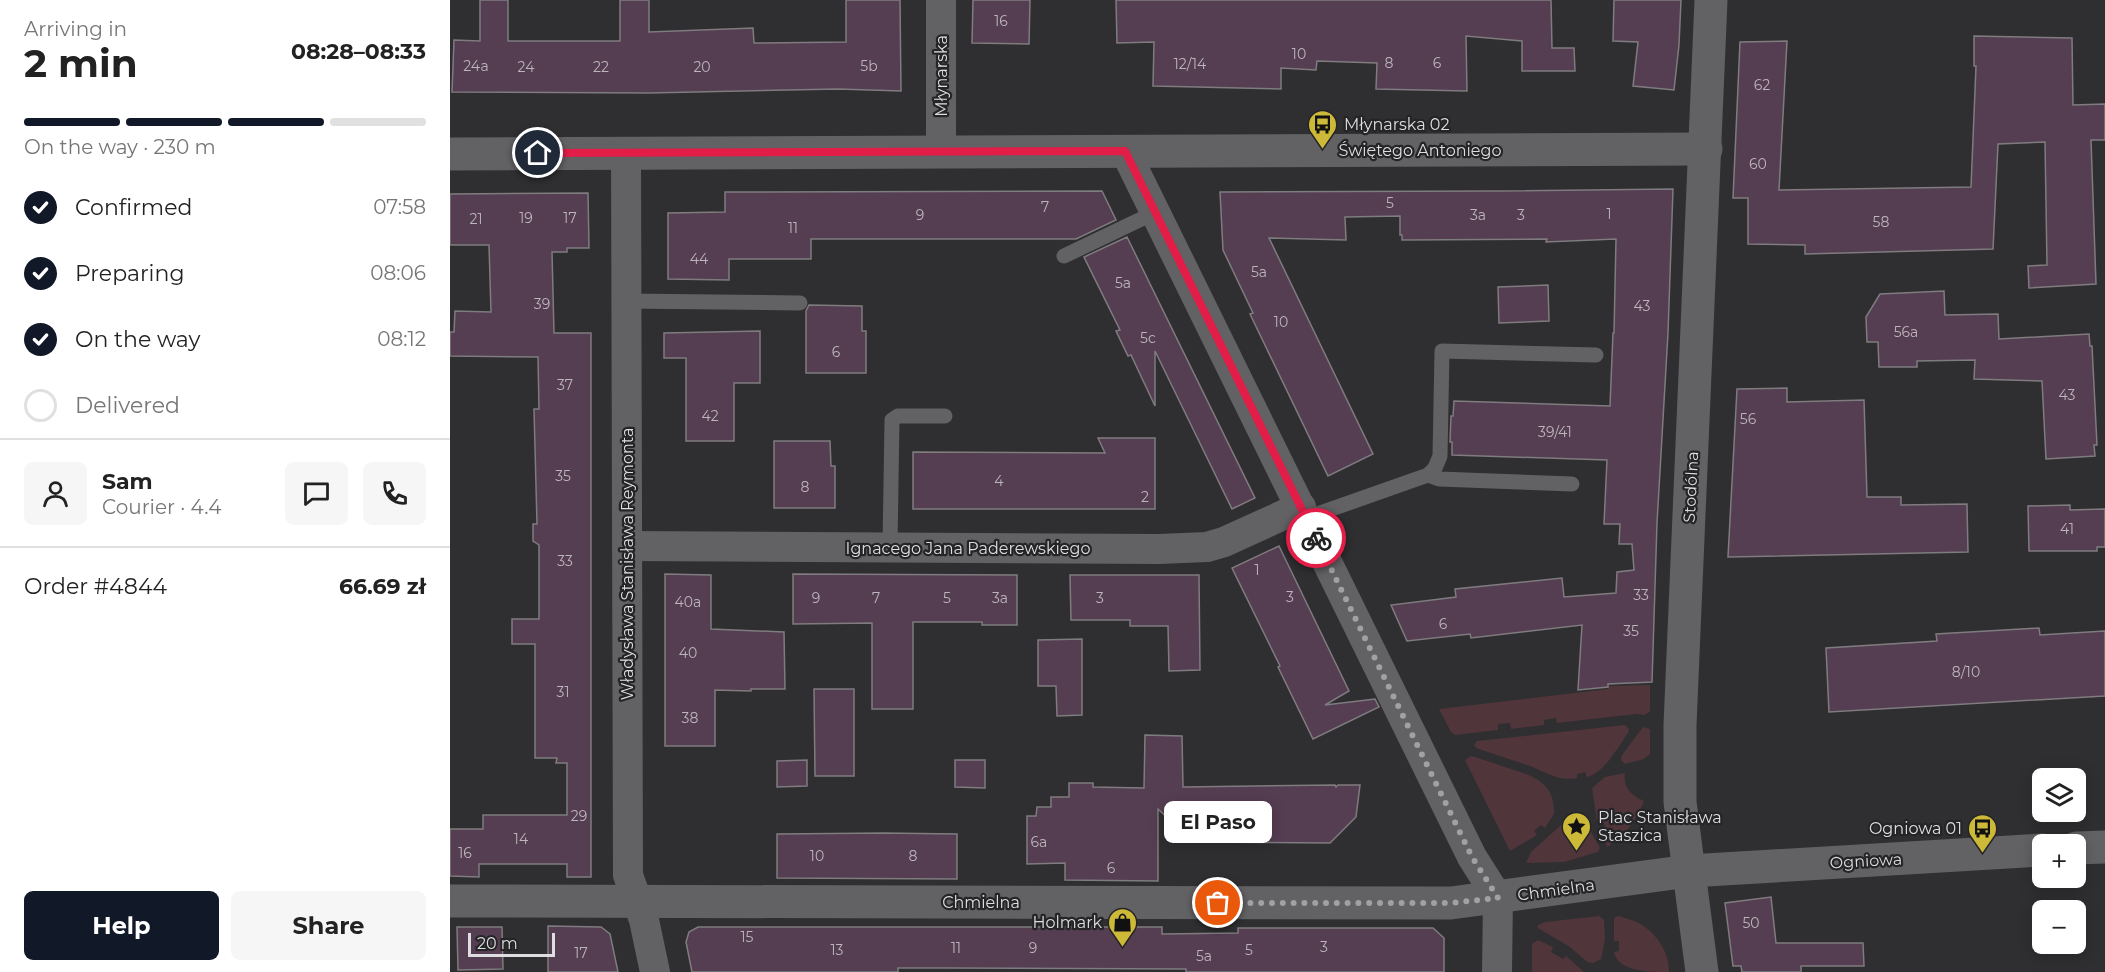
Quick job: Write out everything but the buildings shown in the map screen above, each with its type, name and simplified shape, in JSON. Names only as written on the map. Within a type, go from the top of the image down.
[{"type":"street","name":"Młynarska","points":[[941,0],[941,151]]},
{"type":"street","name":"Stodólna","points":[[1702,972],[1680,802],[1680,725],[1711,0]]},
{"type":"street","name":"Świętego Antoniego","points":[[450,154],[1706,149]]},
{"type":"street","points":[[1125,151],[1472,857],[1498,898],[1497,972]]},
{"type":"street","name":"Władysława Stanisława Reymonta","points":[[626,152],[628,875],[644,920],[655,972]]},
{"type":"street","name":"Ignacego Jana Paderewskiego","points":[[627,546],[1160,549],[1207,547],[1304,513]]},
{"type":"street","points":[[2086,848],[2105,847]]},
{"type":"street","name":"Ogniowa","points":[[1689,871],[2032,851]]},
{"type":"street","name":"Chmielna","points":[[450,901],[1451,903],[1689,871]]},
{"type":"lane","points":[[1064,256],[1156,212]]},
{"type":"lane","points":[[626,301],[800,303]]},
{"type":"lane","points":[[1304,513],[1428,474],[1435,468],[1440,456],[1442,351],[1596,355]]},
{"type":"lane","points":[[890,547],[892,420],[898,416],[945,416]]},
{"type":"lane","points":[[1428,474],[1439,479],[1572,484]]},
{"type":"shaded area","points":[[1650,685],[1650,711],[1645,715],[1636,714],[1557,723],[1556,718],[1544,720],[1544,725],[1511,729],[1510,723],[1498,724],[1498,730],[1455,735],[1451,732],[1439,709],[1608,689],[1609,686]]},
{"type":"shaded area","points":[[1625,725],[1629,729],[1628,733],[1610,759],[1599,771],[1586,777],[1586,772],[1577,774],[1577,778],[1557,777],[1476,748],[1474,745],[1477,741]]},
{"type":"shaded area","points":[[1643,727],[1650,729],[1650,754],[1644,759],[1625,764],[1621,760],[1622,755]]},
{"type":"shaded area","points":[[1471,756],[1526,774],[1541,782],[1551,794],[1554,814],[1545,828],[1541,825],[1534,831],[1537,835],[1510,851],[1465,760]]},
{"type":"shaded area","points":[[1625,773],[1625,783],[1629,790],[1644,801],[1629,827],[1607,847],[1601,831],[1606,828],[1602,820],[1597,821],[1592,788],[1605,777]]},
{"type":"shaded area","points":[[1570,820],[1586,823],[1600,848],[1598,852],[1564,862],[1526,863],[1531,852],[1561,825]]},
{"type":"shaded area","points":[[1599,916],[1604,920],[1605,940],[1601,959],[1593,963],[1587,962],[1570,947],[1538,928],[1538,925],[1545,922]]},
{"type":"shaded area","points":[[1619,916],[1637,922],[1650,931],[1664,950],[1669,972],[1636,970],[1621,964],[1614,952],[1619,951],[1619,941],[1614,941],[1614,920]]},
{"type":"shaded area","points":[[1538,940],[1553,947],[1551,952],[1563,959],[1566,956],[1584,972],[1532,972],[1532,944]]},
{"type":"way so far","points":[[1218,903],[1451,903],[1498,898],[1472,857],[1316,538]]},
{"type":"place","name":"Młynarska 02","points":[[1323,150]]},
{"type":"place","name":"Plac Stanisława Staszica","points":[[1577,852]]},
{"type":"place","name":"Ogniowa 01","points":[[1983,854]]},
{"type":"place","name":"El Paso","points":[[1218,903]]},
{"type":"place","name":"Holmark","points":[[1123,948]]},
{"type":"route","points":[[538,153],[1125,151],[1316,538]]}]
